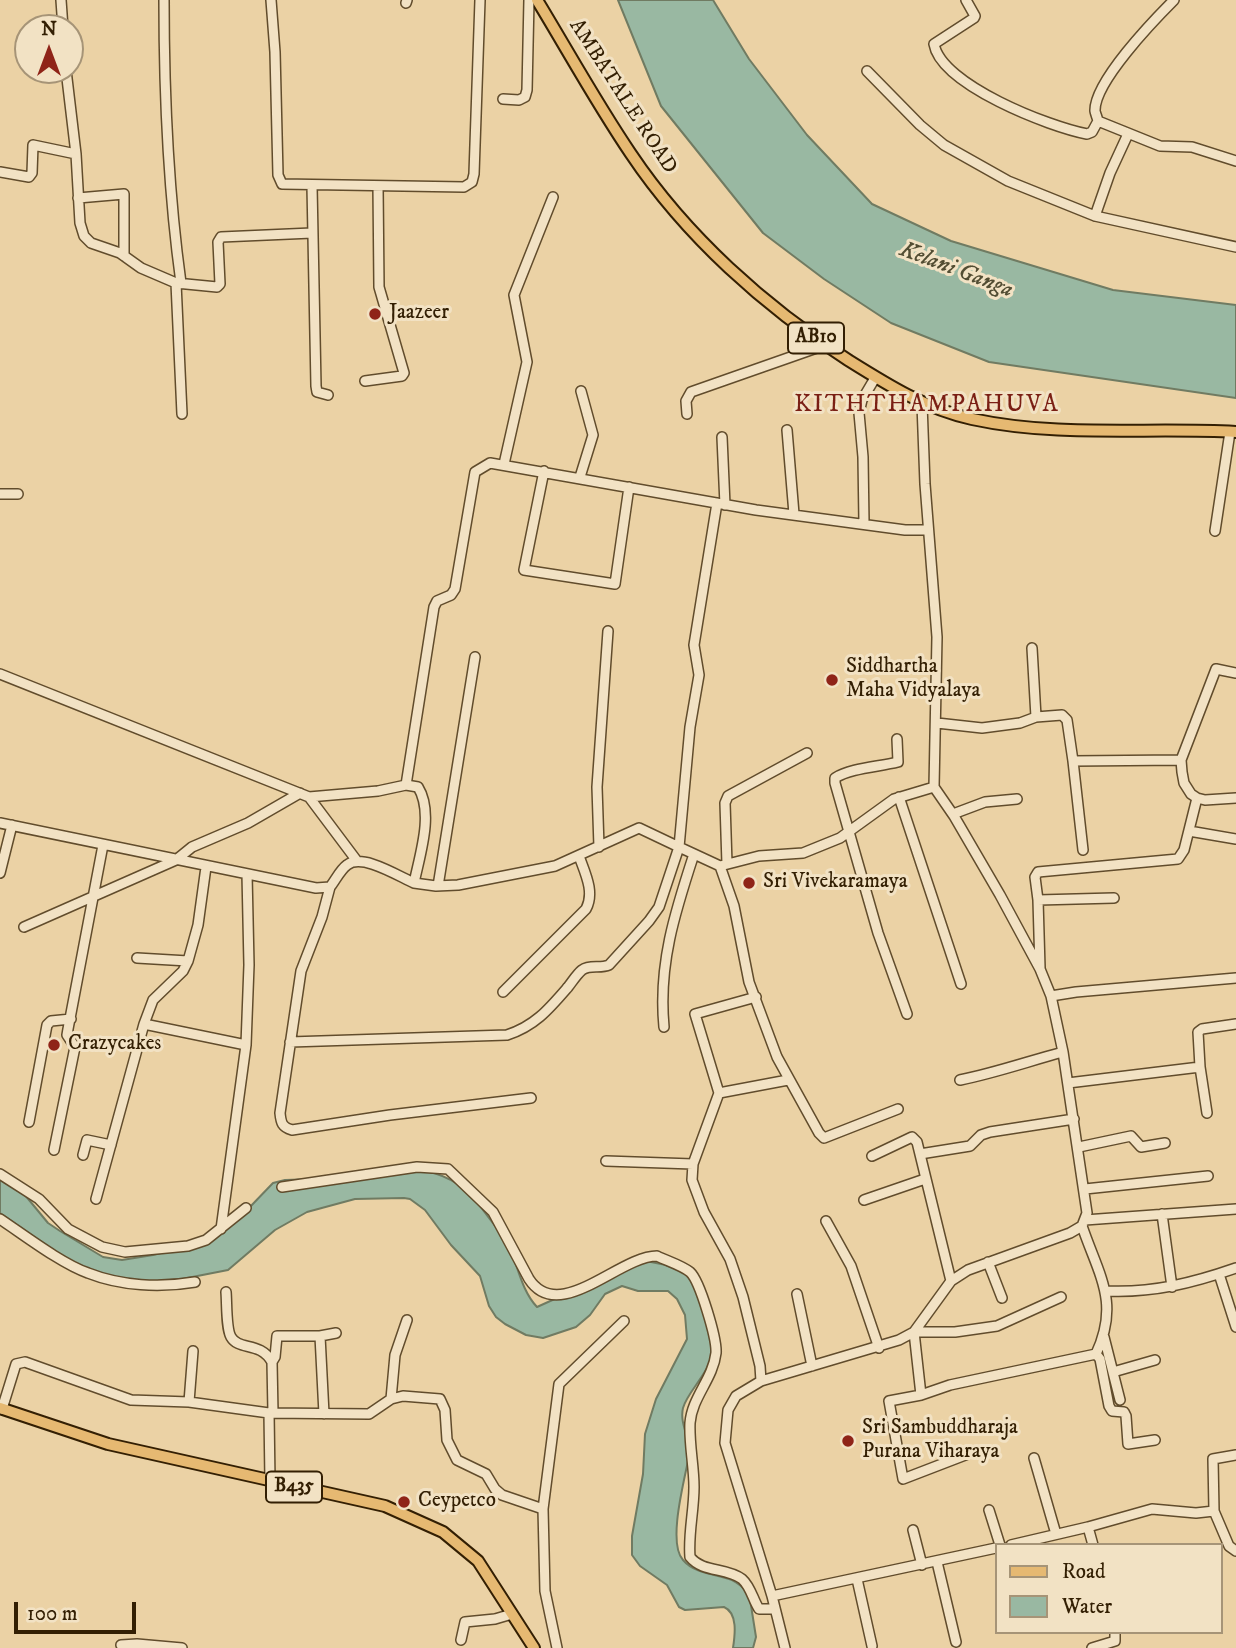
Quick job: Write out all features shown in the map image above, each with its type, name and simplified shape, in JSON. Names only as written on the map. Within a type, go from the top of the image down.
[{"type":"main road","name":"AMBATALE ROAD","points":[[537,0],[631,154],[690,228],[733,271],[825,345],[875,378],[922,404],[972,419],[1040,429],[1100,433],[1233,432]]},
{"type":"main road","name":"B435","points":[[1,1408],[108,1444],[385,1506],[443,1532],[478,1561],[534,1648]]},
{"type":"street","points":[[164,0],[164,100],[178,283],[182,414]]},
{"type":"street","points":[[271,0],[278,175],[282,184],[464,187],[472,182],[480,0]]},
{"type":"street","points":[[503,99],[519,100],[525,97],[527,90],[529,0]]},
{"type":"street","points":[[967,0],[974,18],[934,44],[950,68],[971,86],[1024,114],[1087,134],[1092,132],[1098,121]]},
{"type":"street","points":[[1174,0],[1142,32],[1115,68],[1094,111],[1098,121],[1160,146],[1192,147],[1236,162]]},
{"type":"street","points":[[867,71],[920,125],[944,145],[1008,181],[1095,216],[1236,247]]},
{"type":"street","points":[[68,84],[76,154],[80,223],[84,236],[91,243],[178,283],[219,286],[218,242],[226,235],[312,233]]},
{"type":"street","points":[[1095,216],[1110,173],[1128,134]]},
{"type":"street","points":[[0,172],[29,177],[32,173],[33,145],[76,154]]},
{"type":"street","points":[[312,186],[316,386],[317,392],[328,395]]},
{"type":"street","points":[[365,381],[402,376],[404,373],[379,287],[378,186]]},
{"type":"street","points":[[78,198],[121,192],[124,194],[124,256]]},
{"type":"street","points":[[504,464],[527,362],[514,295],[553,197]]},
{"type":"street","points":[[687,414],[686,401],[691,392],[825,345]]},
{"type":"street","points":[[863,523],[863,457],[859,412],[862,400],[875,378]]},
{"type":"street","points":[[580,477],[593,435],[581,391]]},
{"type":"street","points":[[922,404],[928,530],[933,564],[937,637],[934,786],[1000,895],[1040,969],[1051,996],[1063,1052],[1085,1189],[1087,1213],[1083,1223],[1097,1272],[1107,1291],[1109,1314],[1104,1337],[1096,1354]]},
{"type":"street","points":[[788,430],[794,514]]},
{"type":"street","points":[[1215,531],[1233,432]]},
{"type":"street","points":[[290,1042],[507,1035],[527,1029],[583,969],[609,965],[659,907],[679,847],[690,727],[699,676],[694,645],[721,504],[722,437]]},
{"type":"street","points":[[406,785],[434,607],[437,601],[450,595],[455,589],[475,472],[490,463],[721,504],[905,530],[928,530]]},
{"type":"street","points":[[544,471],[524,570],[615,584],[629,487]]},
{"type":"street","points":[[0,494],[18,494]]},
{"type":"street","points":[[600,847],[597,786],[608,631]]},
{"type":"street","points":[[1032,648],[1036,717]]},
{"type":"street","points":[[438,886],[475,657]]},
{"type":"street","points":[[1236,673],[1216,669],[1181,760],[1184,783],[1191,794],[1205,800],[1236,798]]},
{"type":"street","points":[[0,674],[305,795],[357,861]]},
{"type":"street","points":[[937,723],[982,728],[1020,723],[1036,717],[1062,715],[1067,720],[1083,850]]},
{"type":"street","points":[[897,738],[898,762],[862,770],[848,770],[835,778],[848,833],[878,933],[907,1014]]},
{"type":"street","points":[[807,753],[728,796],[725,803],[724,865],[749,982],[788,1080],[824,1138],[898,1109]]},
{"type":"street","points":[[1073,761],[1181,760]]},
{"type":"street","points":[[24,927],[176,860],[192,848],[305,795],[378,791],[406,785],[418,787],[424,797],[425,816],[414,883]]},
{"type":"street","points":[[531,1098],[292,1130],[285,1128],[280,1113],[301,971],[330,887],[348,864],[368,862],[414,883],[458,885],[555,866],[639,828],[724,865],[759,856],[803,853],[848,833],[899,797],[934,786]]},
{"type":"street","points":[[899,797],[961,984]]},
{"type":"street","points":[[1040,969],[1035,877],[1038,872],[1178,859],[1182,855],[1197,798]]},
{"type":"street","points":[[953,814],[985,802],[1017,799]]},
{"type":"street","points":[[0,823],[206,867],[316,888],[330,887]]},
{"type":"street","points":[[0,873],[12,825]]},
{"type":"street","points":[[1189,831],[1236,839]]},
{"type":"street","points":[[54,1150],[75,1047],[67,1035],[103,845]]},
{"type":"street","points":[[664,1027],[661,997],[664,965],[679,900],[694,854]]},
{"type":"street","points":[[503,992],[590,902],[590,891],[579,856]]},
{"type":"street","points":[[96,1199],[153,1000],[183,971],[188,961],[198,925],[206,867]]},
{"type":"street","points":[[221,1229],[246,1045],[249,965],[247,874]]},
{"type":"street","points":[[1038,900],[1114,898]]},
{"type":"street","points":[[137,958],[188,961]]},
{"type":"street","points":[[1051,996],[1236,978]]},
{"type":"street","points":[[756,997],[695,1014],[719,1093],[693,1164],[692,1180],[704,1212],[730,1259],[743,1297],[760,1366],[761,1381]]},
{"type":"street","points":[[29,1122],[47,1025],[51,1021],[71,1019]]},
{"type":"street","points":[[144,1024],[246,1045]]},
{"type":"street","points":[[1208,1113],[1200,1067],[1198,1032],[1202,1029],[1236,1024]]},
{"type":"street","points":[[960,1080],[1063,1052]]},
{"type":"street","points":[[1068,1083],[1200,1067]]},
{"type":"street","points":[[719,1093],[788,1080]]},
{"type":"street","points":[[920,1154],[970,1146],[981,1135],[990,1132],[1074,1119]]},
{"type":"street","points":[[83,1154],[88,1135],[111,1145]]},
{"type":"street","points":[[1079,1147],[1131,1136],[1142,1147],[1165,1143]]},
{"type":"street","points":[[872,1156],[912,1138],[917,1142],[951,1281]]},
{"type":"street","points":[[606,1161],[693,1164]]},
{"type":"street","points":[[282,1187],[417,1167],[448,1169],[493,1212],[535,1288],[552,1296],[566,1294],[615,1273],[634,1260],[651,1256],[657,1256],[689,1271],[695,1278],[706,1307],[716,1353],[708,1377],[693,1404],[690,1424],[694,1489],[690,1557],[702,1567],[742,1579],[759,1609],[775,1609]]},
{"type":"street","points":[[0,1174],[39,1199],[68,1229],[102,1247],[125,1252],[177,1247],[206,1240],[246,1208]]},
{"type":"street","points":[[1085,1189],[1208,1176]]},
{"type":"street","points":[[864,1200],[925,1179]]},
{"type":"street","points":[[921,1395],[914,1332],[951,1281],[968,1270],[1069,1233],[1083,1223],[1236,1209]]},
{"type":"street","points":[[1163,1214],[1172,1287]]},
{"type":"street","points":[[0,1219],[86,1273],[120,1283],[173,1286],[195,1283]]},
{"type":"street","points":[[827,1221],[859,1286],[879,1348]]},
{"type":"street","points":[[988,1262],[1002,1298]]},
{"type":"street","points":[[1107,1291],[1137,1292],[1172,1287],[1236,1268]]},
{"type":"street","points":[[1219,1274],[1236,1327]]},
{"type":"street","points":[[226,1292],[230,1336],[237,1343],[261,1349],[272,1362]]},
{"type":"street","points":[[797,1294],[812,1366]]},
{"type":"street","points":[[785,1648],[772,1595],[725,1443],[728,1410],[736,1396],[761,1381],[879,1348],[914,1332],[955,1332],[997,1326],[1061,1297]]},
{"type":"street","points":[[391,1399],[395,1355],[407,1320]]},
{"type":"street","points":[[557,1648],[545,1591],[543,1508],[559,1384],[624,1321]]},
{"type":"street","points":[[270,1482],[272,1362],[277,1336],[320,1336],[336,1333]]},
{"type":"street","points":[[320,1336],[324,1414]]},
{"type":"street","points":[[1104,1337],[1120,1399]]},
{"type":"street","points":[[189,1402],[193,1351]]},
{"type":"street","points":[[968,1454],[903,1479],[889,1401],[1096,1354]]},
{"type":"street","points":[[1096,1354],[1101,1359],[1109,1406],[1112,1411],[1124,1412],[1126,1416],[1128,1444],[1155,1440]]},
{"type":"street","points":[[1113,1372],[1155,1360]]},
{"type":"street","points":[[1,1408],[16,1364],[26,1362],[131,1400],[189,1402],[271,1413],[369,1414],[391,1399],[403,1396],[440,1399],[447,1440],[457,1460],[486,1474],[502,1495],[543,1508]]},
{"type":"street","points":[[1236,1455],[1213,1459],[1214,1511],[1229,1546],[1236,1551]]},
{"type":"street","points":[[1034,1458],[1056,1534]]},
{"type":"street","points":[[1018,1543],[1152,1509],[1196,1513],[1214,1511]]},
{"type":"street","points":[[989,1510],[997,1543]]},
{"type":"street","points":[[1088,1527],[1092,1543]]},
{"type":"street","points":[[913,1530],[922,1565]]},
{"type":"street","points":[[772,1595],[937,1562],[995,1547]]},
{"type":"street","points":[[937,1562],[956,1642]]},
{"type":"street","points":[[857,1579],[872,1646]]},
{"type":"street","points":[[461,1640],[465,1622],[512,1614]]},
{"type":"street","points":[[1091,1648],[1115,1641],[1115,1634]]},
{"type":"street","points":[[121,1645],[181,1648]]},
{"type":"water","name":"Kelani Ganga","points":[[618,0],[713,0],[749,59],[807,135],[872,204],[951,241],[1113,290],[1236,305],[1236,398],[989,362],[891,323],[824,279],[763,233],[661,106]]},
{"type":"water","points":[[420,1170],[452,1180],[475,1200],[508,1244],[523,1285],[537,1307],[641,1260],[666,1265],[684,1272],[694,1280],[708,1324],[712,1351],[707,1367],[683,1408],[689,1456],[677,1525],[678,1552],[693,1568],[732,1580],[749,1593],[756,1637],[753,1648],[733,1648],[734,1619],[728,1610],[724,1607],[685,1610],[679,1607],[667,1585],[640,1566],[632,1555],[632,1536],[643,1474],[645,1434],[656,1399],[687,1339],[685,1315],[677,1299],[668,1291],[638,1291],[622,1286],[605,1294],[590,1315],[576,1327],[543,1338],[526,1335],[496,1317],[489,1306],[480,1276],[451,1245],[425,1210],[410,1199],[404,1198],[355,1199],[307,1212],[275,1230],[228,1270],[182,1279],[145,1282],[102,1275],[69,1261],[0,1213],[0,1178],[20,1189],[48,1223],[103,1257],[122,1260],[209,1241],[248,1209],[273,1183],[285,1180],[375,1177]]},
{"type":"place","name":"Jaazeer","points":[[375,314]]},
{"type":"place","name":"Siddhartha Maha Vidyalaya","points":[[832,680]]},
{"type":"place","name":"Sri Vivekaramaya","points":[[749,883]]},
{"type":"place","name":"Crazycakes","points":[[54,1045]]},
{"type":"place","name":"Sri Sambuddharaja Purana Viharaya","points":[[848,1441]]},
{"type":"place","name":"Ceypetco","points":[[404,1502]]},
{"type":"district","name":"KITHTHAMPAHUVA","points":[[927,406]]}]
